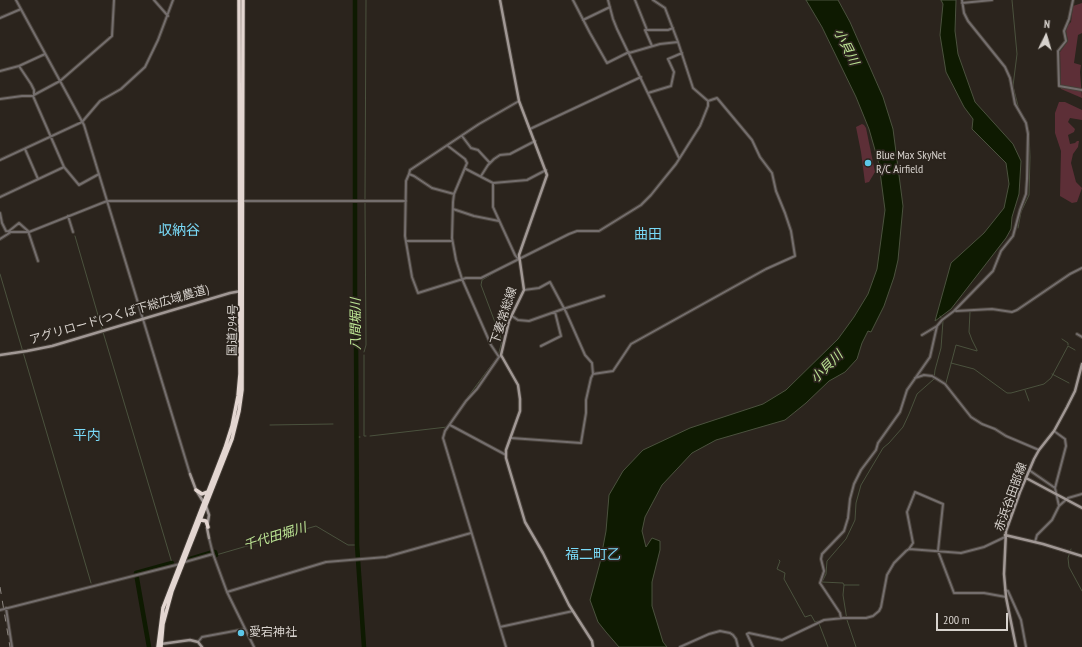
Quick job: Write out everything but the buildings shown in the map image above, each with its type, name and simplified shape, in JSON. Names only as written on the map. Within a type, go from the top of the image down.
[{"type":"highway","name":"国道294号","points":[[159,645],[163,608],[201,520],[232,439],[239,411],[242,390],[239,0]]},
{"type":"highway","name":"国道294号","points":[[241,201],[243,0]]},
{"type":"highway","name":"国道294号","points":[[182,563],[203,502],[225,448],[236,411],[240,374],[242,291]]},
{"type":"highway","points":[[196,490],[202,494],[207,492]]},
{"type":"highway","points":[[201,520],[206,521],[208,527]]},
{"type":"main road","name":"下妻常総線","points":[[500,0],[519,101],[547,175],[519,255],[518,259],[524,290],[509,321],[500,357],[515,379],[519,390],[520,411],[506,455]]},
{"type":"main road","name":"アグリロード(つくば下総広域農道)","points":[[1,355],[27,352],[52,346],[242,291]]},
{"type":"main road","name":"赤浜谷田部線","points":[[1016,647],[1005,590],[1005,536],[1012,512],[1039,450],[1054,431],[1075,391],[1082,364]]},
{"type":"main road","points":[[506,455],[525,522],[573,611],[592,641],[593,647]]},
{"type":"main road","points":[[190,474],[196,490],[206,506],[209,515],[209,538]]},
{"type":"main road","points":[[1026,478],[1082,508]]},
{"type":"main road","points":[[1005,536],[1035,542],[1082,556]]},
{"type":"main road","points":[[159,645],[190,640],[198,642],[202,647]]},
{"type":"street","points":[[16,0],[82,122],[190,474]]},
{"type":"street","points":[[0,99],[33,96],[60,81],[112,36],[114,0]]},
{"type":"street","points":[[154,0],[168,16]]},
{"type":"street","points":[[0,160],[25,150],[82,122],[100,101],[121,89],[147,64],[168,16],[172,0]]},
{"type":"street","points":[[574,0],[583,20],[607,63],[629,52],[652,46],[678,42]]},
{"type":"street","points":[[608,0],[613,19],[679,158]]},
{"type":"street","points":[[635,0],[652,46]]},
{"type":"street","points":[[653,0],[665,8],[693,88],[708,101]]},
{"type":"street","points":[[922,334],[937,326],[954,311],[993,270],[1001,251],[1013,236],[1026,194],[1028,134],[1026,124],[1015,104],[1010,78],[1001,60],[978,35],[968,21],[962,2],[992,0]]},
{"type":"street","points":[[1073,0],[1069,19],[1064,30],[1066,40],[1058,51],[1059,86],[1082,90]]},
{"type":"street","points":[[583,20],[610,7]]},
{"type":"street","points":[[0,18],[21,9]]},
{"type":"street","points":[[647,30],[668,30],[673,28]]},
{"type":"street","points":[[648,93],[671,86],[674,72],[668,59],[682,53]]},
{"type":"street","points":[[0,71],[19,66],[45,54]]},
{"type":"street","points":[[19,66],[34,90],[33,96],[64,168],[79,185],[99,174]]},
{"type":"street","points":[[530,129],[641,77]]},
{"type":"street","points":[[593,374],[613,371],[630,344],[766,268],[795,256],[791,231],[776,191],[772,173],[760,157],[752,140],[717,98],[708,101]]},
{"type":"street","points":[[519,101],[479,124],[410,170],[406,180],[404,226],[412,277],[418,293],[466,278],[480,278],[569,234],[577,231],[599,231],[617,219],[630,213],[651,195],[679,158],[700,126],[706,112],[708,101]]},
{"type":"street","points":[[462,136],[471,148],[478,150],[490,163]]},
{"type":"street","points":[[481,176],[490,163],[500,155],[510,154],[535,141]]},
{"type":"street","points":[[448,146],[468,163],[454,194],[452,241],[462,279],[491,345],[500,357],[477,389],[466,401],[445,431],[443,438],[506,647]]},
{"type":"street","points":[[25,150],[38,179]]},
{"type":"street","points":[[0,197],[64,168]]},
{"type":"street","points":[[466,169],[493,183],[527,180],[546,170]]},
{"type":"street","points":[[409,174],[432,188],[454,194]]},
{"type":"street","points":[[493,183],[494,207],[499,221],[518,259]]},
{"type":"street","points":[[0,213],[6,230],[10,232],[29,232],[107,202],[406,201]]},
{"type":"street","points":[[453,209],[474,216],[499,221]]},
{"type":"street","points":[[68,216],[73,232]]},
{"type":"street","points":[[0,239],[19,223],[29,232],[38,261]]},
{"type":"street","points":[[406,241],[452,241]]},
{"type":"street","points":[[954,311],[992,309],[1012,312],[1070,274],[1082,268]]},
{"type":"street","points":[[511,438],[581,443],[586,413],[586,400],[593,374],[592,363],[585,355],[550,282],[539,288],[524,290]]},
{"type":"street","points":[[512,316],[518,320],[529,321],[563,308],[604,296]]},
{"type":"street","points":[[541,346],[561,336],[555,312]]},
{"type":"street","points":[[841,618],[840,613],[820,583],[824,571],[821,559],[822,554],[844,531],[848,518],[854,484],[861,470],[876,450],[878,443],[900,412],[907,390],[930,357],[937,326]]},
{"type":"street","points":[[1077,334],[1082,337]]},
{"type":"street","points":[[915,378],[924,375],[932,376],[945,384],[972,416],[982,424],[995,428],[1006,436],[1039,450]]},
{"type":"street","points":[[450,425],[506,455]]},
{"type":"street","points":[[1054,431],[1065,439],[1066,446],[1055,488],[1059,506]]},
{"type":"street","points":[[1030,470],[1055,488]]},
{"type":"street","points":[[753,647],[748,634],[749,633],[782,640],[824,620],[866,618],[873,616],[879,611],[887,575],[894,563],[909,549],[913,543],[907,512],[915,492],[943,504],[938,551],[954,594],[984,593],[1006,597]]},
{"type":"street","points":[[1035,542],[1037,535],[1052,520],[1059,506],[1068,498],[1082,494]]},
{"type":"street","points":[[227,592],[326,562],[386,557],[471,533]]},
{"type":"street","points":[[909,549],[962,553],[984,548],[1005,536]]},
{"type":"street","points":[[209,538],[213,554],[227,592],[254,647]]},
{"type":"street","points":[[0,610],[213,554]]},
{"type":"street","points":[[1005,590],[1008,591],[1021,620],[1026,647]]},
{"type":"street","points":[[6,608],[12,647]]},
{"type":"street","points":[[500,627],[573,611]]},
{"type":"street","points":[[198,642],[202,637],[245,629]]},
{"type":"street","points":[[680,647],[709,634],[720,631],[733,635],[736,639],[738,647]]},
{"type":"shaded area","points":[[1082,3],[1082,33],[1078,35],[1074,63],[1081,65],[1080,72],[1082,98],[1061,89],[1060,52],[1068,41],[1066,31],[1071,22],[1073,6]]},
{"type":"shaded area","points":[[1059,102],[1065,102],[1082,110],[1082,120],[1070,118],[1068,122],[1075,129],[1074,132],[1068,135],[1070,144],[1079,141],[1071,163],[1076,182],[1082,188],[1077,202],[1072,203],[1060,196],[1061,151],[1055,133],[1055,113]]},
{"type":"shaded area","name":"Blue Max SkyNet R/C Airfield","points":[[862,124],[866,128],[875,172],[869,182],[865,183],[856,127]]},
{"type":"water","name":"小貝川","points":[[806,0],[838,0],[850,22],[883,97],[893,129],[903,206],[898,260],[894,277],[884,306],[871,332],[868,331],[857,359],[845,372],[829,381],[806,403],[785,420],[716,440],[692,453],[662,485],[645,517],[642,531],[646,547],[652,538],[660,541],[660,550],[652,582],[652,606],[663,642],[667,647],[619,647],[598,622],[590,600],[600,563],[606,531],[609,495],[623,471],[643,450],[690,428],[763,404],[786,390],[838,339],[868,294],[877,269],[885,210],[879,164],[869,129],[856,97],[822,27]]},
{"type":"water","points":[[941,0],[956,0],[955,31],[958,54],[975,102],[1013,144],[1021,161],[1019,194],[1012,217],[1011,229],[1006,238],[951,309],[935,321],[951,263],[984,233],[1004,208],[1009,184],[1006,163],[972,129],[973,119],[964,107],[946,72],[940,35],[943,4]]},
{"type":"waterway","name":"八間堀川","points":[[355,0],[357,545],[364,647]]},
{"type":"waterway","points":[[365,199],[366,0]]},
{"type":"waterway","points":[[1012,0],[1017,54],[1013,86],[1018,106]]},
{"type":"waterway","points":[[1021,113],[1026,120]]},
{"type":"waterway","points":[[1018,228],[1021,212],[1029,195],[1030,157],[1029,132],[1027,125]]},
{"type":"waterway","points":[[364,352],[366,345],[365,203]]},
{"type":"waterway","points":[[75,236],[102,329]]},
{"type":"waterway","points":[[498,356],[502,341],[481,285],[482,280],[504,267]]},
{"type":"waterway","points":[[0,274],[91,583]]},
{"type":"waterway","points":[[946,383],[956,345],[977,351],[969,332],[970,312]]},
{"type":"waterway","points":[[844,585],[843,583],[822,582],[826,574],[827,561],[846,539],[855,520],[856,503],[861,485],[883,448],[903,427],[917,394],[934,379],[941,348],[943,321],[940,316]]},
{"type":"waterway","points":[[103,332],[172,563]]},
{"type":"waterway","points":[[1062,339],[1068,343],[1068,345]]},
{"type":"waterway","points":[[951,363],[974,369],[1007,393],[1011,393],[1044,384],[1051,378],[1068,346],[1075,350]]},
{"type":"waterway","points":[[364,355],[364,436],[366,436]]},
{"type":"waterway","points":[[450,422],[496,359]]},
{"type":"waterway","points":[[1052,374],[1069,383]]},
{"type":"waterway","points":[[1025,390],[1029,401]]},
{"type":"waterway","points":[[270,425],[333,424]]},
{"type":"waterway","points":[[370,436],[447,427]]},
{"type":"waterway","name":"千代田堀川","points":[[216,555],[316,526],[348,545],[357,545]]},
{"type":"waterway","points":[[1071,549],[1068,558],[1069,567],[1082,591]]},
{"type":"waterway","name":"千代田堀川","points":[[190,559],[210,553]]},
{"type":"waterway","points":[[779,560],[777,569],[785,573],[784,579],[805,617],[811,615],[815,622],[818,621],[828,647]]},
{"type":"waterway","name":"千代田堀川","points":[[149,647],[136,573],[172,563]]},
{"type":"waterway","points":[[856,647],[847,620],[843,595],[844,585],[859,585]]},
{"type":"railway","points":[[0,587],[10,647]]},
{"type":"place","name":"Blue Max SkyNet R/C Airfield","points":[[868,163]]},
{"type":"place","name":"愛宕神社","points":[[241,633]]},
{"type":"district","name":"収納谷","points":[[179,231]]},
{"type":"district","name":"曲田","points":[[648,235]]},
{"type":"district","name":"平内","points":[[87,436]]},
{"type":"district","name":"福二町乙","points":[[593,555]]}]
